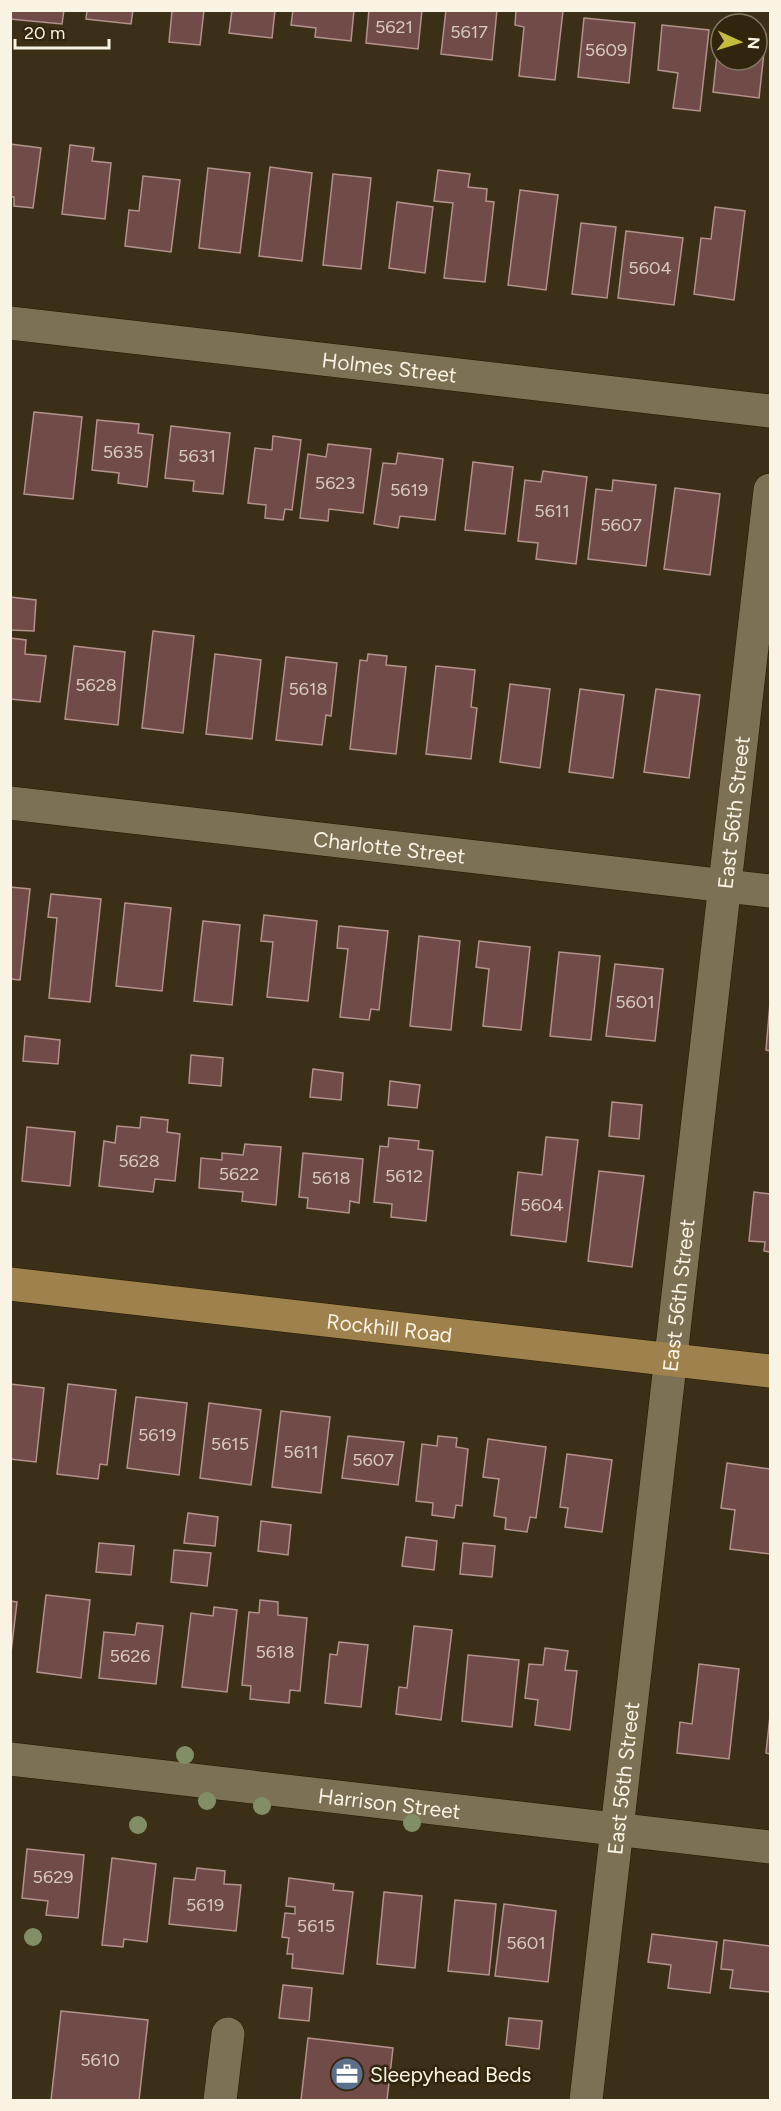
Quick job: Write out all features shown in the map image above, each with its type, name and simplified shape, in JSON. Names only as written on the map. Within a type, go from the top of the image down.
[{"type":"main road","name":"Rockhill Road","points":[[10,1284],[771,1371]]},
{"type":"street","name":"Holmes Street","points":[[10,323],[771,411]]},
{"type":"street","name":"East 56th Street","points":[[586,2100],[771,490]]},
{"type":"street","name":"Charlotte Street","points":[[10,803],[771,891]]},
{"type":"street","name":"Harrison Street","points":[[10,1759],[771,1847]]},
{"type":"street","points":[[220,2100],[228,2034]]},
{"type":"building","points":[[10,10],[64,10],[62,24],[10,19]]},
{"type":"building","points":[[87,10],[133,10],[131,24],[86,19]]},
{"type":"building","points":[[169,10],[204,10],[200,45],[169,42],[172,11]]},
{"type":"building","points":[[232,10],[275,10],[272,38],[229,33]]},
{"type":"building","points":[[293,10],[354,10],[351,41],[315,37],[316,28],[291,25]]},
{"type":"building","points":[[369,10],[422,10],[418,49],[366,43]]},
{"type":"building","points":[[446,10],[497,10],[492,60],[441,54]]},
{"type":"building","points":[[516,10],[563,11],[555,80],[519,76],[524,27],[515,25]]},
{"type":"building","points":[[584,18],[635,23],[629,83],[578,77]]},
{"type":"building","points":[[662,25],[709,30],[700,111],[673,108],[678,73],[658,70]]},
{"type":"building","points":[[715,72],[762,72],[759,98],[713,92]]},
{"type":"building","points":[[10,144],[41,148],[33,208],[14,206],[14,197],[10,197]]},
{"type":"building","points":[[70,145],[94,148],[92,161],[111,163],[105,219],[62,214]]},
{"type":"building","points":[[270,167],[312,173],[302,261],[259,256]]},
{"type":"building","points":[[208,168],[250,173],[240,253],[199,248]]},
{"type":"building","points":[[438,170],[470,174],[468,187],[487,189],[486,201],[494,202],[485,282],[444,278],[453,203],[434,201]]},
{"type":"building","points":[[333,174],[371,178],[361,269],[323,265]]},
{"type":"building","points":[[143,176],[180,180],[171,252],[125,246],[129,210],[139,211]]},
{"type":"building","points":[[520,190],[558,195],[546,290],[508,285]]},
{"type":"building","points":[[397,202],[433,207],[425,273],[389,268]]},
{"type":"building","points":[[715,207],[745,211],[734,300],[694,294],[701,238],[711,239]]},
{"type":"building","points":[[581,223],[616,227],[607,298],[572,294]]},
{"type":"building","points":[[626,231],[683,238],[674,305],[618,298]]},
{"type":"building","points":[[34,412],[82,417],[73,499],[24,494]]},
{"type":"building","points":[[97,420],[139,424],[138,433],[153,435],[147,487],[118,483],[119,473],[92,470]]},
{"type":"building","points":[[171,426],[230,433],[223,494],[193,491],[194,481],[165,478]]},
{"type":"building","points":[[273,436],[301,440],[292,510],[285,509],[283,520],[265,518],[266,505],[248,503],[255,448],[272,450]]},
{"type":"building","points":[[328,444],[371,449],[363,513],[329,509],[328,521],[300,518],[308,454],[326,457]]},
{"type":"building","points":[[398,453],[443,459],[435,520],[400,516],[398,528],[374,524],[383,463],[396,464]]},
{"type":"building","points":[[473,462],[513,467],[505,534],[465,530]]},
{"type":"building","points":[[543,471],[587,477],[576,564],[536,559],[538,543],[518,541],[525,480],[541,482]]},
{"type":"building","points":[[613,480],[656,485],[646,566],[588,559],[596,489],[612,491]]},
{"type":"building","points":[[675,488],[720,494],[710,575],[664,569]]},
{"type":"building","points":[[10,597],[36,600],[34,631],[10,630]]},
{"type":"building","points":[[153,631],[194,636],[183,733],[142,728]]},
{"type":"building","points":[[10,638],[26,640],[25,654],[46,656],[40,702],[10,699]]},
{"type":"building","points":[[74,646],[125,652],[118,725],[65,719]]},
{"type":"building","points":[[215,654],[261,660],[252,739],[206,734]]},
{"type":"building","points":[[368,654],[387,656],[386,665],[406,667],[396,754],[350,749],[360,660],[367,661]]},
{"type":"building","points":[[286,657],[337,663],[331,716],[326,715],[322,745],[276,740]]},
{"type":"building","points":[[436,666],[475,670],[471,707],[477,708],[471,759],[426,754]]},
{"type":"building","points":[[510,684],[550,689],[540,768],[500,762]]},
{"type":"building","points":[[580,689],[624,695],[613,778],[569,772]]},
{"type":"building","points":[[656,689],[700,695],[689,778],[644,772]]},
{"type":"building","points":[[10,887],[30,889],[20,980],[10,979]]},
{"type":"building","points":[[51,894],[101,899],[90,1002],[49,998],[57,918],[48,917]]},
{"type":"building","points":[[125,903],[171,908],[162,991],[116,986]]},
{"type":"building","points":[[264,915],[317,921],[308,1001],[267,997],[273,942],[261,941]]},
{"type":"building","points":[[203,921],[240,925],[232,1005],[194,1001]]},
{"type":"building","points":[[339,926],[388,931],[379,1010],[371,1009],[369,1020],[340,1017],[348,949],[337,948]]},
{"type":"building","points":[[419,936],[460,941],[451,1030],[410,1026]]},
{"type":"building","points":[[479,941],[530,947],[521,1030],[483,1026],[489,969],[476,967]]},
{"type":"building","points":[[559,952],[600,956],[591,1040],[550,1036]]},
{"type":"building","points":[[615,964],[663,969],[655,1041],[606,1036]]},
{"type":"building","points":[[770,1003],[770,1051],[766,1050]]},
{"type":"building","points":[[25,1036],[60,1040],[58,1064],[23,1061]]},
{"type":"building","points":[[191,1055],[223,1058],[221,1086],[189,1083]]},
{"type":"building","points":[[313,1069],[343,1073],[341,1100],[310,1097]]},
{"type":"building","points":[[390,1081],[420,1085],[417,1108],[388,1105]]},
{"type":"building","points":[[612,1102],[642,1105],[639,1139],[609,1136]]},
{"type":"building","points":[[141,1117],[168,1120],[167,1132],[180,1134],[175,1181],[155,1179],[153,1192],[99,1186],[104,1141],[115,1143],[117,1126],[140,1128]]},
{"type":"building","points":[[27,1127],[75,1132],[70,1186],[22,1181]]},
{"type":"building","points":[[546,1137],[578,1140],[566,1242],[511,1235],[518,1172],[542,1175]]},
{"type":"building","points":[[389,1138],[419,1141],[418,1149],[433,1151],[426,1221],[391,1217],[392,1204],[374,1202],[380,1146],[388,1147]]},
{"type":"building","points":[[245,1144],[281,1147],[276,1205],[242,1201],[243,1192],[199,1188],[201,1158],[222,1160],[222,1153],[243,1155]]},
{"type":"building","points":[[303,1153],[363,1159],[359,1203],[350,1201],[349,1213],[307,1208],[308,1198],[299,1197]]},
{"type":"building","points":[[599,1171],[644,1176],[632,1267],[588,1261]]},
{"type":"building","points":[[754,1192],[770,1194],[770,1252],[764,1251],[765,1242],[749,1241]]},
{"type":"building","points":[[10,1384],[44,1388],[36,1462],[10,1459]]},
{"type":"building","points":[[68,1384],[116,1390],[107,1465],[100,1464],[98,1479],[57,1474]]},
{"type":"building","points":[[136,1397],[187,1403],[179,1475],[127,1468]]},
{"type":"building","points":[[209,1403],[261,1410],[251,1485],[200,1478]]},
{"type":"building","points":[[281,1411],[330,1417],[321,1493],[272,1487]]},
{"type":"building","points":[[348,1436],[404,1442],[398,1485],[342,1478]]},
{"type":"building","points":[[438,1436],[457,1438],[456,1447],[468,1449],[462,1506],[456,1505],[454,1518],[432,1515],[433,1503],[416,1501],[422,1444],[437,1446]]},
{"type":"building","points":[[488,1439],[546,1447],[536,1518],[530,1517],[527,1532],[505,1529],[506,1518],[494,1516],[499,1479],[483,1477]]},
{"type":"building","points":[[567,1454],[612,1460],[602,1532],[565,1527],[568,1508],[560,1507]]},
{"type":"building","points":[[727,1463],[770,1469],[770,1554],[730,1549],[735,1510],[721,1508]]},
{"type":"building","points":[[188,1513],[218,1517],[215,1546],[184,1543]]},
{"type":"building","points":[[261,1521],[291,1525],[288,1555],[258,1551]]},
{"type":"building","points":[[406,1537],[437,1541],[434,1570],[402,1566]]},
{"type":"building","points":[[99,1543],[134,1546],[131,1575],[96,1572]]},
{"type":"building","points":[[463,1543],[495,1546],[492,1577],[460,1574]]},
{"type":"building","points":[[174,1550],[211,1553],[207,1586],[171,1582]]},
{"type":"building","points":[[46,1595],[90,1600],[81,1678],[37,1672]]},
{"type":"building","points":[[260,1600],[278,1602],[278,1615],[307,1618],[300,1691],[290,1690],[289,1703],[250,1699],[251,1686],[242,1685],[249,1612],[259,1613]]},
{"type":"building","points":[[10,1601],[17,1602],[10,1661]]},
{"type":"building","points":[[214,1607],[237,1610],[227,1692],[182,1687],[191,1613],[213,1616]]},
{"type":"building","points":[[137,1623],[163,1626],[156,1684],[99,1678],[104,1632],[135,1635]]},
{"type":"building","points":[[414,1626],[452,1630],[441,1720],[396,1714],[399,1687],[407,1688]]},
{"type":"building","points":[[339,1642],[368,1645],[361,1707],[325,1703],[330,1654],[337,1655]]},
{"type":"building","points":[[545,1648],[568,1651],[565,1670],[577,1671],[570,1730],[535,1725],[538,1700],[525,1698],[529,1664],[543,1665]]},
{"type":"building","points":[[468,1655],[519,1660],[512,1727],[462,1721]]},
{"type":"building","points":[[699,1664],[739,1669],[729,1759],[677,1753],[680,1722],[692,1724]]},
{"type":"building","points":[[770,1716],[770,1754],[766,1753]]},
{"type":"building","points":[[27,1849],[84,1855],[78,1918],[46,1915],[48,1901],[22,1898]]},
{"type":"building","points":[[112,1858],[156,1864],[147,1942],[124,1939],[123,1947],[102,1945]]},
{"type":"building","points":[[197,1868],[225,1871],[224,1884],[241,1885],[236,1931],[169,1924],[174,1878],[195,1880]]},
{"type":"building","points":[[289,1878],[334,1884],[333,1890],[353,1892],[343,1974],[292,1968],[293,1954],[287,1954],[289,1938],[282,1937],[285,1913],[295,1914],[295,1907],[286,1906]]},
{"type":"building","points":[[384,1892],[422,1896],[415,1968],[377,1964]]},
{"type":"building","points":[[455,1900],[496,1904],[489,1975],[448,1971]]},
{"type":"building","points":[[504,1904],[556,1911],[548,1982],[495,1976]]},
{"type":"building","points":[[652,1934],[717,1942],[710,1993],[668,1988],[671,1965],[648,1962]]},
{"type":"building","points":[[724,1940],[770,1946],[770,1992],[730,1988],[733,1970],[721,1969]]},
{"type":"building","points":[[283,1985],[312,1988],[309,2021],[279,2018]]},
{"type":"building","points":[[61,2011],[148,2020],[139,2100],[51,2100]]},
{"type":"building","points":[[509,2018],[542,2021],[539,2049],[506,2045]]},
{"type":"building","name":"Sleepyhead Beds","points":[[308,2038],[393,2048],[387,2100],[301,2100]]},
{"type":"place","name":"Sleepyhead Beds","points":[[347,2074]]}]
